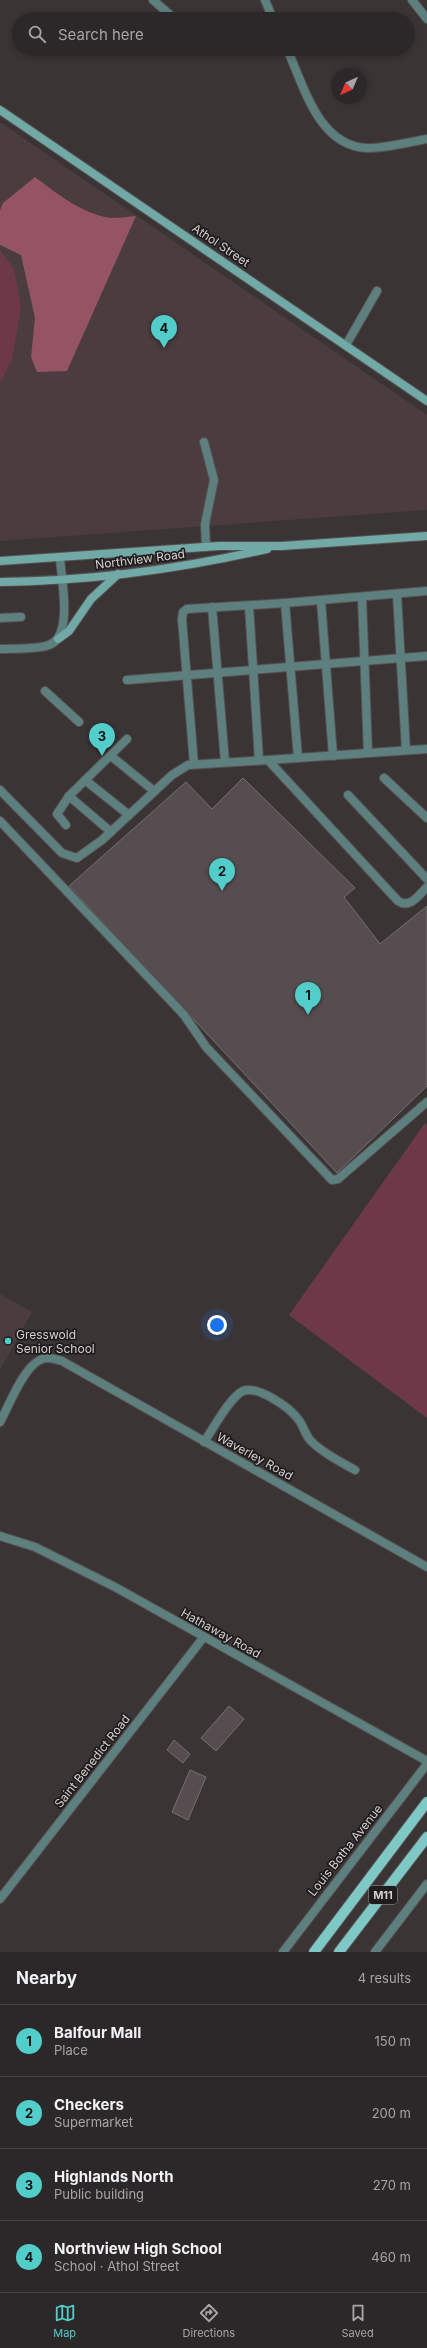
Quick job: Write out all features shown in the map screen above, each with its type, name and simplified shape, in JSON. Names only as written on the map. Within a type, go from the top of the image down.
[{"type":"main road","name":"Athol Street","points":[[0,110],[427,401]]},
{"type":"main road","name":"Northview Road","points":[[0,562],[206,547],[282,546],[427,536]]},
{"type":"main road","name":"Northview Road","points":[[0,582],[61,580],[118,574],[209,562],[282,546]]},
{"type":"main road","points":[[58,639],[69,631],[91,599],[118,574]]},
{"type":"main road","name":"M11","points":[[314,1952],[427,1802]]},
{"type":"main road","name":"M11","points":[[339,1952],[427,1837]]},
{"type":"street","points":[[153,0],[167,12]]},
{"type":"street","points":[[265,0],[270,12]]},
{"type":"street","points":[[412,0],[427,19]]},
{"type":"street","points":[[290,56],[319,118],[328,131],[340,140],[367,148],[427,139]]},
{"type":"street","points":[[346,345],[377,292]]},
{"type":"street","points":[[204,442],[214,480],[205,524],[206,547]]},
{"type":"street","points":[[0,649],[49,645],[58,639],[63,628],[64,617],[60,558]]},
{"type":"street","points":[[194,764],[182,619],[184,612],[187,609],[285,604],[397,595],[427,591]]},
{"type":"street","points":[[397,595],[406,750]]},
{"type":"street","points":[[362,598],[368,753]]},
{"type":"street","points":[[321,601],[333,756]]},
{"type":"street","points":[[285,604],[298,758]]},
{"type":"street","points":[[249,606],[260,760]]},
{"type":"street","points":[[212,607],[224,762]]},
{"type":"street","points":[[0,618],[21,617]]},
{"type":"street","points":[[127,680],[427,656]]},
{"type":"street","points":[[45,691],[79,722]]},
{"type":"street","points":[[66,825],[57,814],[69,796],[127,739]]},
{"type":"street","points":[[0,790],[62,854],[77,858],[86,854],[172,775],[194,764],[427,749]]},
{"type":"street","points":[[111,756],[154,792]]},
{"type":"street","points":[[268,760],[398,901],[402,904],[410,903],[427,887]]},
{"type":"street","points":[[384,778],[427,818]]},
{"type":"street","points":[[84,780],[129,815]]},
{"type":"street","points":[[348,795],[427,879]]},
{"type":"street","points":[[69,796],[111,832]]},
{"type":"street","points":[[0,821],[184,1015],[206,1047],[332,1180],[338,1179],[427,1102]]},
{"type":"street","name":"Waverley Road","points":[[0,1422],[24,1378],[34,1364],[47,1358],[72,1366],[427,1567]]},
{"type":"street","points":[[204,1442],[234,1398],[243,1391],[252,1390],[259,1392],[293,1413],[300,1420],[310,1441],[355,1470]]},
{"type":"street","name":"Hathaway Road","points":[[0,1536],[35,1547],[60,1558],[427,1761]]},
{"type":"street","name":"Saint Benedict Road","points":[[0,1899],[203,1638]]},
{"type":"street","name":"Louis Botha Avenue","points":[[283,1952],[427,1764]]},
{"type":"street","points":[[374,1952],[427,1884]]},
{"type":"shaded area","points":[[0,122],[427,415],[427,510],[0,541]]},
{"type":"shaded area","points":[[35,177],[68,201],[95,214],[112,218],[136,216],[67,371],[37,372],[31,357],[35,318],[21,255],[0,245],[0,210],[3,203]]},
{"type":"shaded area","points":[[0,250],[14,269],[21,307],[12,360],[0,383]]},
{"type":"shaded area","points":[[425,1123],[427,1125],[427,1418],[289,1315]]},
{"type":"shaded area","name":"Gresswold Senior School","points":[[0,1294],[32,1312],[0,1370]]},
{"type":"building","points":[[243,778],[355,888],[344,897],[380,944],[427,906],[427,1086],[337,1173],[69,886],[186,782],[212,809]]},
{"type":"building","points":[[229,1706],[244,1719],[216,1751],[201,1738]]},
{"type":"building","points":[[174,1740],[190,1754],[183,1763],[167,1750]]},
{"type":"building","points":[[190,1770],[206,1777],[188,1820],[172,1812]]},
{"type":"place","name":"Northview High School","points":[[164,348]]},
{"type":"place","name":"Highlands North","points":[[102,756]]},
{"type":"place","name":"Checkers","points":[[222,891]]},
{"type":"place","name":"Balfour Mall","points":[[308,1015]]},
{"type":"place","name":"Gresswold Senior School","points":[[8,1341]]}]
